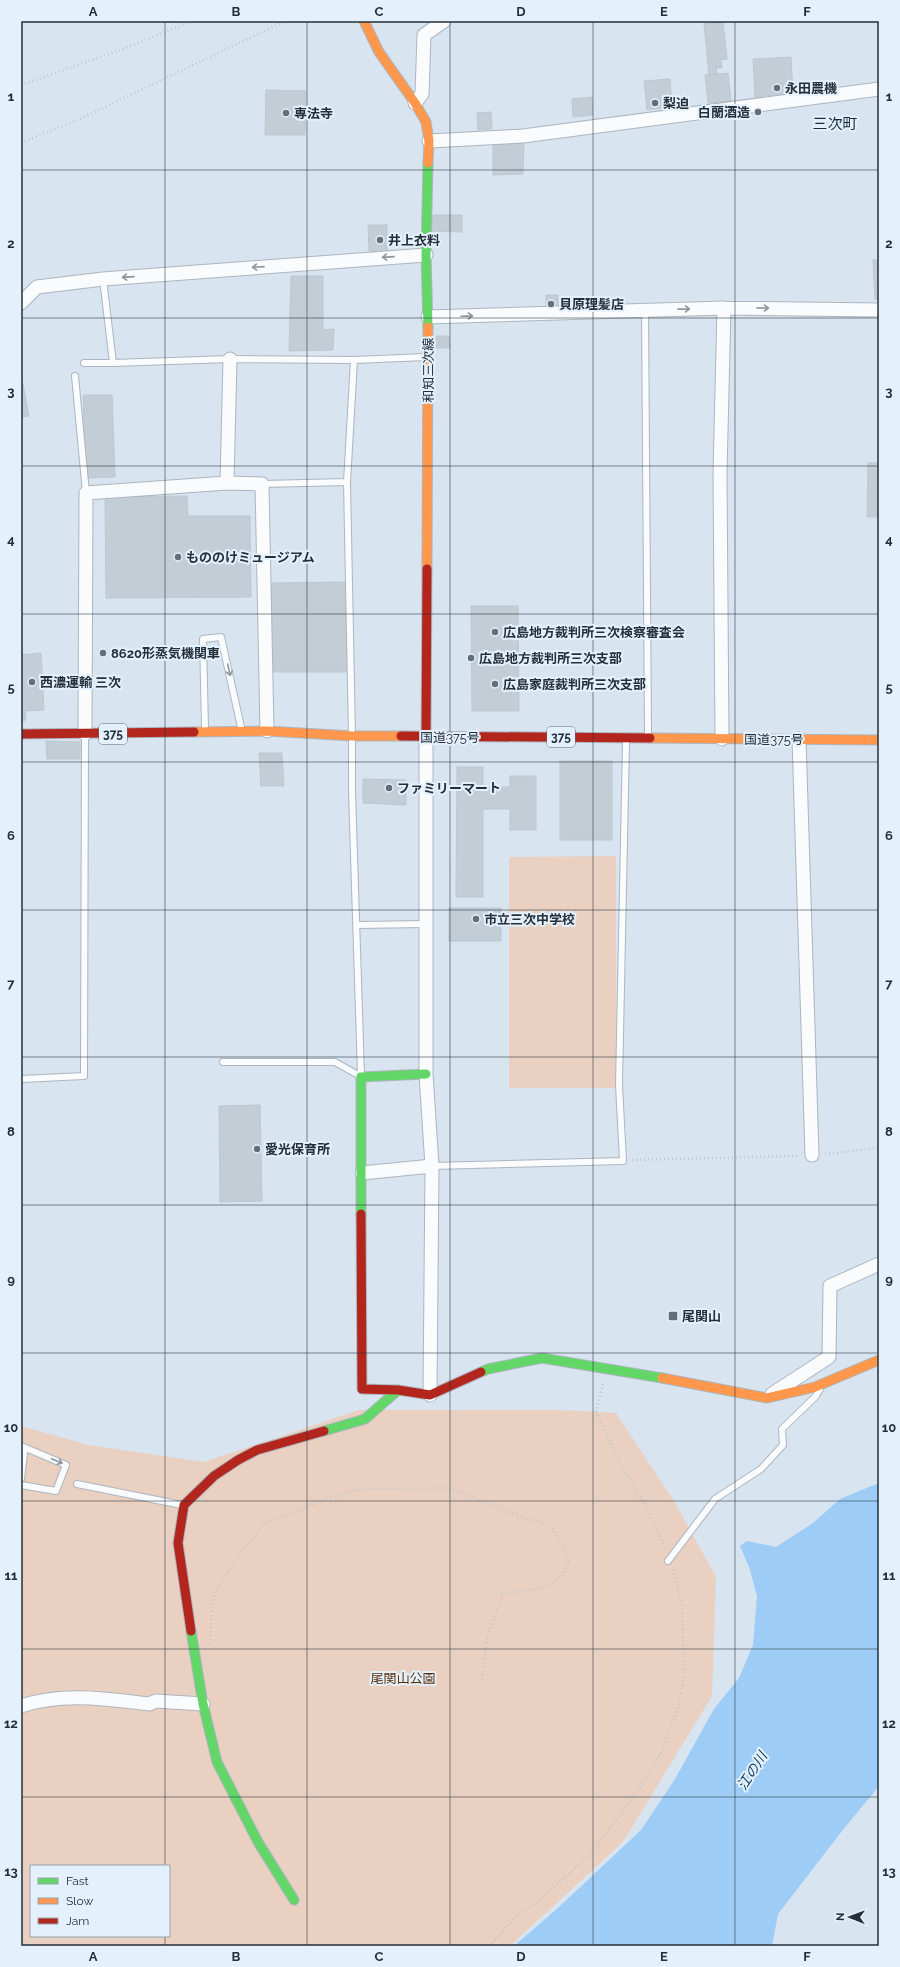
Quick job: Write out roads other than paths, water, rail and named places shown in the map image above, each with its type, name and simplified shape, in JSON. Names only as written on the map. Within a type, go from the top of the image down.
[{"type":"main road","name":"和知三次線","points":[[364,21],[379,52],[415,103],[426,122],[429,141],[426,254],[428,317],[426,737]]},
{"type":"main road","name":"国道375号","points":[[21,734],[267,731],[352,736],[879,740]]},
{"type":"main road","points":[[426,1074],[361,1077],[362,1389],[398,1390],[430,1395],[488,1369],[542,1358],[606,1368],[768,1398],[822,1384],[879,1360]]},
{"type":"main road","points":[[294,1900],[258,1842],[217,1762],[203,1704],[185,1599],[178,1543],[184,1505],[214,1476],[238,1460],[257,1450],[365,1419],[398,1390]]},
{"type":"street","points":[[415,103],[422,94],[424,34],[444,21]]},
{"type":"street","points":[[429,141],[523,136],[879,89]]},
{"type":"street","points":[[21,303],[37,287],[103,279],[426,254]]},
{"type":"street","points":[[428,317],[724,308],[879,310]]},
{"type":"street","points":[[722,739],[720,472],[724,308]]},
{"type":"street","points":[[227,483],[230,359]]},
{"type":"street","points":[[85,734],[86,493],[227,483],[262,484],[267,731]]},
{"type":"street","points":[[426,737],[426,1074],[432,1166],[430,1395]]},
{"type":"street","points":[[800,739],[812,1155]]},
{"type":"street","points":[[362,1173],[432,1166]]},
{"type":"street","points":[[768,1398],[829,1357],[830,1286],[879,1264]]},
{"type":"street","points":[[21,1706],[66,1697],[97,1698],[149,1704],[156,1702],[203,1704]]},
{"type":"lane","points":[[103,279],[113,363]]},
{"type":"lane","points":[[645,310],[648,738]]},
{"type":"lane","points":[[84,363],[230,359],[354,360],[428,357]]},
{"type":"lane","points":[[354,360],[347,482],[352,792],[358,925],[361,1077]]},
{"type":"lane","points":[[75,376],[86,493]]},
{"type":"lane","points":[[262,484],[347,482]]},
{"type":"lane","points":[[205,732],[203,639],[221,637],[242,731]]},
{"type":"lane","points":[[21,1079],[84,1076],[85,734]]},
{"type":"lane","points":[[432,1166],[623,1161],[619,1085],[626,738]]},
{"type":"lane","points":[[358,925],[425,924]]},
{"type":"lane","points":[[223,1062],[335,1062],[361,1077]]},
{"type":"lane","points":[[668,1561],[715,1499],[761,1469],[783,1445],[782,1428],[816,1396],[822,1384]]},
{"type":"lane","points":[[21,1446],[66,1465],[56,1491],[21,1484]]},
{"type":"lane","points":[[21,1452],[24,1453],[21,1480]]},
{"type":"lane","points":[[77,1484],[184,1505]]},
{"type":"water","name":"江の川","points":[[879,1483],[879,1786],[778,1914],[772,1946],[514,1946],[559,1907],[641,1830],[675,1779],[714,1709],[739,1678],[753,1645],[757,1596],[749,1567],[740,1546],[747,1541],[776,1547],[813,1523],[840,1499]]},
{"type":"place","name":"永田農機","points":[[777,88]]},
{"type":"place","name":"梨迫","points":[[655,103]]},
{"type":"place","name":"白蘭酒造","points":[[758,112]]},
{"type":"place","name":"専法寺","points":[[286,113]]},
{"type":"place","name":"井上衣料","points":[[380,240]]},
{"type":"place","name":"貝原理髪店","points":[[551,304]]},
{"type":"place","name":"もののけミュージアム","points":[[178,557]]},
{"type":"place","name":"広島地方裁判所三次検察審査会","points":[[495,632]]},
{"type":"place","name":"8620形蒸気機関車","points":[[103,653]]},
{"type":"place","name":"広島地方裁判所三次支部","points":[[471,658]]},
{"type":"place","name":"西濃運輸 三次","points":[[32,682]]},
{"type":"place","name":"広島家庭裁判所三次支部","points":[[495,684]]},
{"type":"place","name":"ファミリーマート","points":[[389,788]]},
{"type":"place","name":"市立三次中学校","points":[[476,919]]},
{"type":"place","name":"愛光保育所","points":[[257,1149]]},
{"type":"place","name":"尾関山","points":[[673,1316]]},
{"type":"district","name":"三次町","points":[[835,124]]},
{"type":"park label","name":"尾関山公園","points":[[403,1678]]}]
